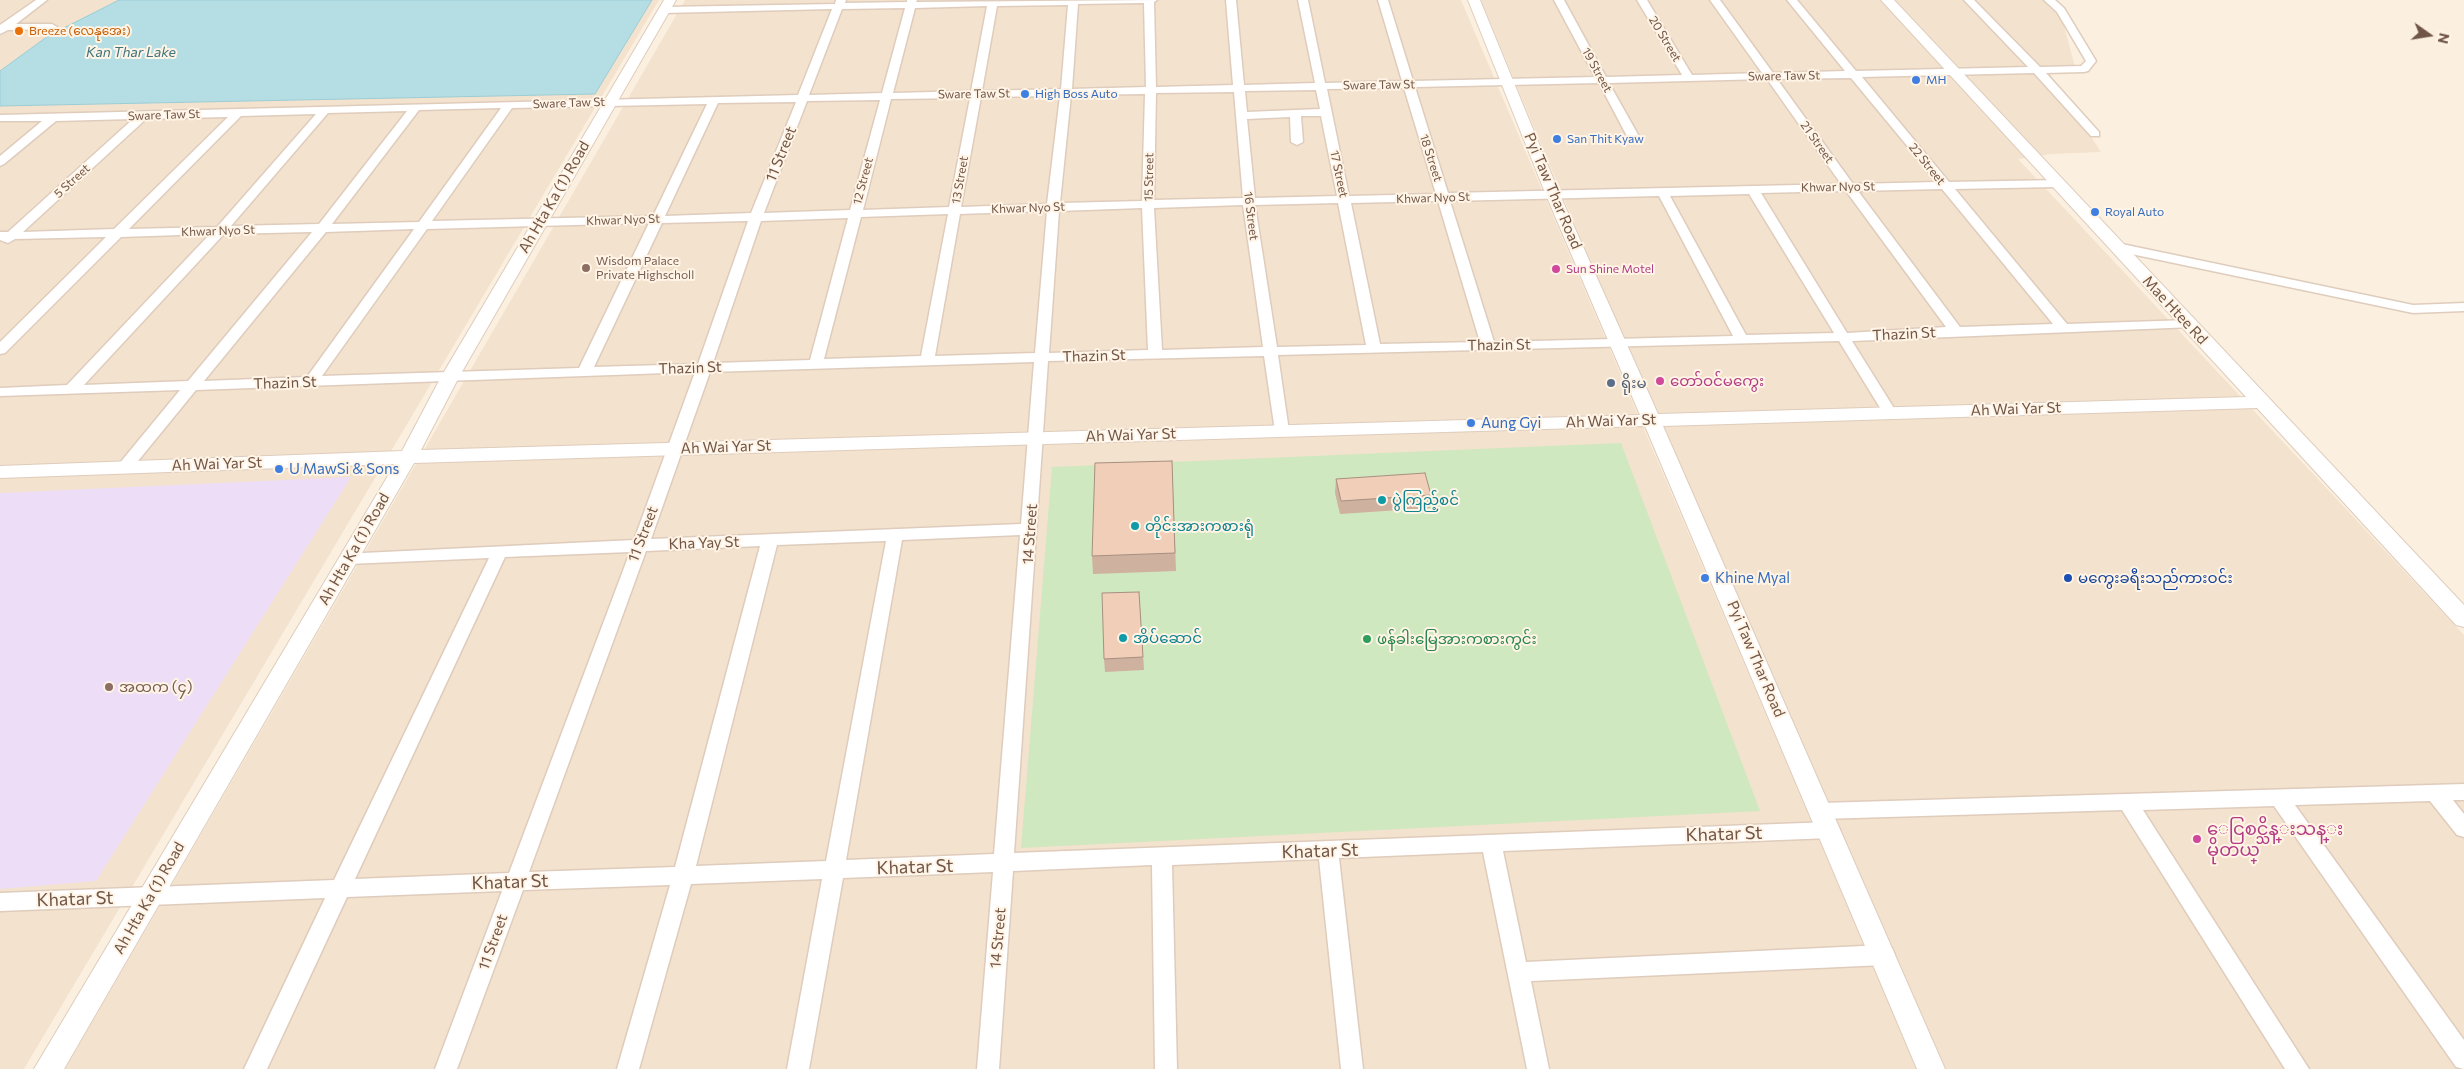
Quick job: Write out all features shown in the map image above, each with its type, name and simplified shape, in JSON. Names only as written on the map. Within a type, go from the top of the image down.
[{"type":"street","points":[[3,28],[42,0]]},
{"type":"street","points":[[667,5],[1151,0]]},
{"type":"street","name":"15 Street","points":[[1151,0],[1148,204],[1155,354]]},
{"type":"street","name":"16 Street","points":[[1231,0],[1248,203],[1282,431]]},
{"type":"street","name":"17 Street","points":[[1303,0],[1374,348]]},
{"type":"street","name":"18 Street","points":[[1383,0],[1407,84],[1488,344]]},
{"type":"street","name":"Pyi Taw Thar Road","points":[[1474,0],[1554,195],[1884,955],[1931,1069]]},
{"type":"street","name":"19 Street","points":[[1559,0],[1635,140]]},
{"type":"street","name":"20 Street","points":[[1642,0],[1688,78]]},
{"type":"street","name":"21 Street","points":[[1715,0],[1849,187],[1956,331]]},
{"type":"street","name":"22 Street","points":[[1792,0],[1943,185],[2063,327]]},
{"type":"street","name":"Mae Htee Rd","points":[[1887,0],[1952,73],[2464,619]]},
{"type":"street","points":[[1969,0],[2038,71],[2095,134]]},
{"type":"street","points":[[2038,71],[2084,69],[2092,61],[2061,10],[2049,0]]},
{"type":"street","name":"14 Street","points":[[988,1069],[1053,207],[1066,92],[1073,1]]},
{"type":"street","name":"12 Street","points":[[816,363],[912,2]]},
{"type":"street","name":"13 Street","points":[[927,360],[992,2]]},
{"type":"street","name":"11 Street","points":[[446,1069],[638,546],[676,449],[756,217],[840,3]]},
{"type":"street","name":"Ah Hta Ka (1) Road","points":[[48,1069],[408,457],[450,377],[667,5]]},
{"type":"street","points":[[3,28],[52,27]]},
{"type":"street","name":"Sware Taw St","points":[[0,118],[143,116],[609,102],[2038,71]]},
{"type":"street","points":[[585,372],[714,100]]},
{"type":"street","points":[[311,382],[509,105]]},
{"type":"street","points":[[124,468],[323,227],[416,107]]},
{"type":"street","points":[[71,390],[220,231],[325,110]]},
{"type":"street","points":[[1241,116],[1326,112]]},
{"type":"street","points":[[0,350],[238,113]]},
{"type":"street","points":[[1297,142],[1294,118],[1299,113]]},
{"type":"street","name":"5 Street","points":[[0,247],[6,236],[143,116]]},
{"type":"street","points":[[0,162],[53,117]]},
{"type":"street","name":"Khwar Nyo St","points":[[6,236],[756,217],[1148,204],[2056,183]]},
{"type":"street","points":[[1752,189],[1890,413]]},
{"type":"street","points":[[1662,191],[1742,340]]},
{"type":"street","points":[[2117,247],[2413,309],[2464,307]]},
{"type":"street","name":"Thazin St","points":[[0,392],[816,363],[1488,344],[1742,340],[2063,327],[2189,324]]},
{"type":"street","name":"Ah Wai Yar St","points":[[0,472],[408,457],[2262,402]]},
{"type":"street","name":"Kha Yay St","points":[[348,558],[1030,529]]},
{"type":"street","points":[[798,1069],[895,535]]},
{"type":"street","points":[[628,1069],[683,876],[770,540]]},
{"type":"street","points":[[254,1069],[500,552]]},
{"type":"street","points":[[1821,811],[2464,792]]},
{"type":"street","points":[[2435,793],[2464,829]]},
{"type":"street","points":[[2279,798],[2464,1059]]},
{"type":"street","points":[[2127,802],[2298,1069]]},
{"type":"street","name":"Khatar St","points":[[0,902],[1004,864],[1830,830]]},
{"type":"street","points":[[1491,844],[1538,1069]]},
{"type":"street","points":[[1328,851],[1352,1069]]},
{"type":"street","points":[[1162,857],[1166,1069]]},
{"type":"street","points":[[1518,972],[1884,955]]},
{"type":"shaded area","points":[[0,0],[659,0],[24,1069],[0,1069]]},
{"type":"shaded area","points":[[685,0],[1461,0],[1917,1069],[65,1069]]},
{"type":"shaded area","points":[[1481,0],[2057,0],[2075,67],[2047,69],[2101,152],[2051,154],[2018,159],[2464,635],[2464,1069],[1935,1069],[1563,197]]},
{"type":"shaded area","name":"အထက (၄)","points":[[351,477],[96,881],[0,889],[0,493]]},
{"type":"green space","name":"ဖန်ခါးမြေအားကစားကွင်း","points":[[1621,443],[1760,811],[1021,848],[1052,467]]},
{"type":"water","name":"Kan Thar Lake","points":[[119,0],[652,0],[595,94],[0,106],[0,71],[48,36]]},
{"type":"building","name":"တိုင်းအားကစားရုံ","points":[[1172,461],[1175,553],[1092,556],[1095,463]]},
{"type":"building","points":[[1425,473],[1431,495],[1341,501],[1336,479]]},
{"type":"building","name":"အိပ်ဆောင်","points":[[1139,592],[1143,657],[1104,659],[1102,593]]},
{"type":"place","name":"Breeze (လေနုအေး)","points":[[19,31]]},
{"type":"place","name":"MH","points":[[1916,80]]},
{"type":"place","name":"High Boss Auto","points":[[1025,94]]},
{"type":"place","name":"San Thit Kyaw","points":[[1557,139]]},
{"type":"place","name":"Royal Auto","points":[[2095,212]]},
{"type":"place","name":"Wisdom Palace Private Highscholl","points":[[586,268]]},
{"type":"place","name":"Sun Shine Motel","points":[[1556,269]]},
{"type":"place","name":"တော်ဝင်မကွေး","points":[[1660,381]]},
{"type":"place","name":"ရိုးမ","points":[[1611,383]]},
{"type":"place","name":"Aung Gyi","points":[[1471,423]]},
{"type":"place","name":"U MawSi & Sons","points":[[279,469]]},
{"type":"place","name":"ပွဲကြည့်စင်","points":[[1382,500]]},
{"type":"place","name":"တိုင်းအားကစားရုံ","points":[[1135,526]]},
{"type":"place","name":"Khine Myal","points":[[1705,578]]},
{"type":"place","name":"မကွေးခရီးသည်ကားဝင်း","points":[[2068,578]]},
{"type":"place","name":"အိပ်ဆောင်","points":[[1123,638]]},
{"type":"place","name":"ဖန်ခါးမြေအားကစားကွင်း","points":[[1367,639]]},
{"type":"place","name":"အထက (၄)","points":[[109,687]]},
{"type":"place","name":"ေငြစင္သိန္းသန္း မိုတယ္","points":[[2197,839]]}]
